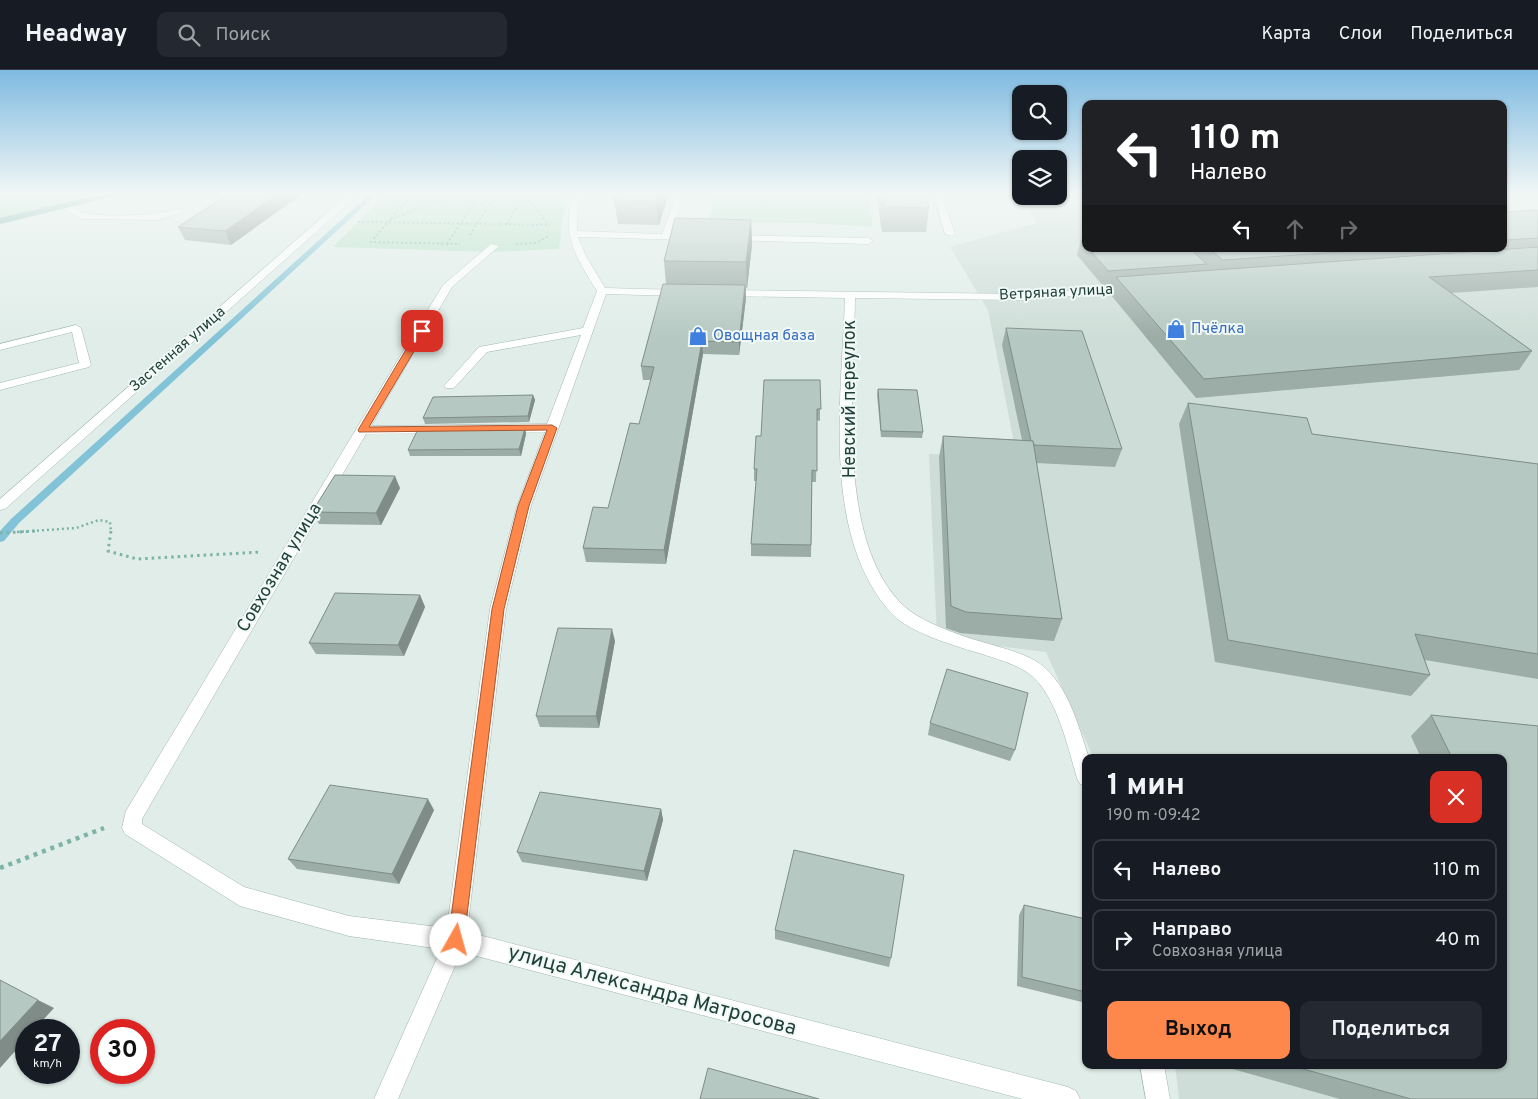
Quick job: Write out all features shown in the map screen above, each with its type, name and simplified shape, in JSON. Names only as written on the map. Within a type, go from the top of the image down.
[{"type":"street","name":"Застенная улица","points":[[0,506],[302,241]]},
{"type":"street","points":[[574,241],[602,292]]},
{"type":"street","name":"Совхозная улица","points":[[132,822],[448,285],[494,246]]},
{"type":"street","name":"Ветряная улица","points":[[711,293],[1022,297],[1146,288]]},
{"type":"street","points":[[602,292],[692,293]]},
{"type":"street","points":[[386,1099],[456,940],[498,609],[524,506],[602,292]]},
{"type":"street","name":"Невский переулок","points":[[850,295],[846,469],[858,540],[878,584],[900,612],[939,634],[1029,665],[1050,684],[1066,714],[1082,765]]},
{"type":"street","points":[[0,347],[76,328],[85,365],[0,387]]},
{"type":"street","points":[[450,386],[483,349],[588,330]]},
{"type":"street","points":[[363,430],[552,428]]},
{"type":"street","name":"улица Александра Матросова","points":[[132,822],[240,896],[350,926],[456,940],[1068,1099]]},
{"type":"street","points":[[1153,1069],[1158,1099]]},
{"type":"path","points":[[372,241],[494,246],[536,243],[539,241]]},
{"type":"path","points":[[494,246],[497,241]]},
{"type":"path","points":[[0,532],[76,528],[99,520],[110,522],[108,551],[136,559],[291,550]]},
{"type":"path","points":[[0,868],[132,822]]},
{"type":"shaded area","points":[[971,241],[1082,241],[1082,252],[1432,252],[1538,262],[1538,1099],[1179,1099],[1175,1069],[1507,1069],[1507,754],[1092,754],[1046,652],[937,638],[929,454],[1017,458],[988,310],[950,247]]},
{"type":"green space","points":[[339,241],[560,241],[559,249],[491,252],[333,247]]},
{"type":"building","points":[[669,241],[748,241],[746,262],[664,261]]},
{"type":"building","points":[[1538,247],[1538,270],[1429,277],[1532,351],[1204,379],[1116,277],[1468,252],[1507,252],[1507,249]]},
{"type":"building","points":[[1092,252],[1193,252],[1207,264],[1108,271]]},
{"type":"building","points":[[1213,252],[1341,252],[1223,260]]},
{"type":"building","points":[[663,284],[745,285],[739,342],[702,341],[664,550],[583,548],[593,507],[608,508],[630,423],[639,424],[654,367],[641,366]]},
{"type":"building","points":[[1006,328],[1082,331],[1122,449],[1034,445],[1033,441],[1031,441]]},
{"type":"building","points":[[764,380],[820,380],[821,409],[817,409],[817,471],[812,470],[811,545],[751,544],[757,469],[754,469],[756,436],[761,436]]},
{"type":"building","points":[[878,389],[917,390],[923,432],[881,431]]},
{"type":"building","points":[[533,395],[528,416],[423,418],[433,397]]},
{"type":"building","points":[[1188,403],[1307,418],[1312,434],[1538,464],[1538,654],[1415,634],[1430,675],[1228,640]]},
{"type":"building","points":[[525,428],[519,449],[408,450],[418,429]]},
{"type":"building","points":[[943,436],[1033,441],[1062,619],[966,612],[951,606]]},
{"type":"building","points":[[335,475],[395,476],[376,513],[312,512]]},
{"type":"building","points":[[335,593],[420,595],[398,645],[309,643]]},
{"type":"building","points":[[558,628],[612,629],[596,716],[536,716]]},
{"type":"building","points":[[947,669],[1028,693],[1015,750],[930,723]]},
{"type":"building","points":[[1431,715],[1538,726],[1538,1099],[1411,1099],[1303,1069],[1507,1069],[1507,754],[1450,754]]},
{"type":"building","points":[[330,785],[428,799],[392,874],[288,859]]},
{"type":"building","points":[[540,792],[661,809],[644,871],[517,852]]},
{"type":"building","points":[[794,850],[904,875],[891,958],[775,930]]},
{"type":"building","points":[[1024,905],[1082,918],[1082,991],[1022,977]]},
{"type":"building","points":[[0,980],[38,1000],[20,1019],[15,1019],[15,1025],[0,1041]]},
{"type":"building","points":[[708,1068],[819,1099],[700,1099]]},
{"type":"waterway","points":[[0,538],[15,521],[322,241]]},
{"type":"place","name":"Пчёлка","points":[[1176,329]]},
{"type":"place","name":"Овощная база","points":[[698,336]]},
{"type":"route","points":[[422,331],[363,430],[552,428],[524,506],[498,609],[456,940]]}]
